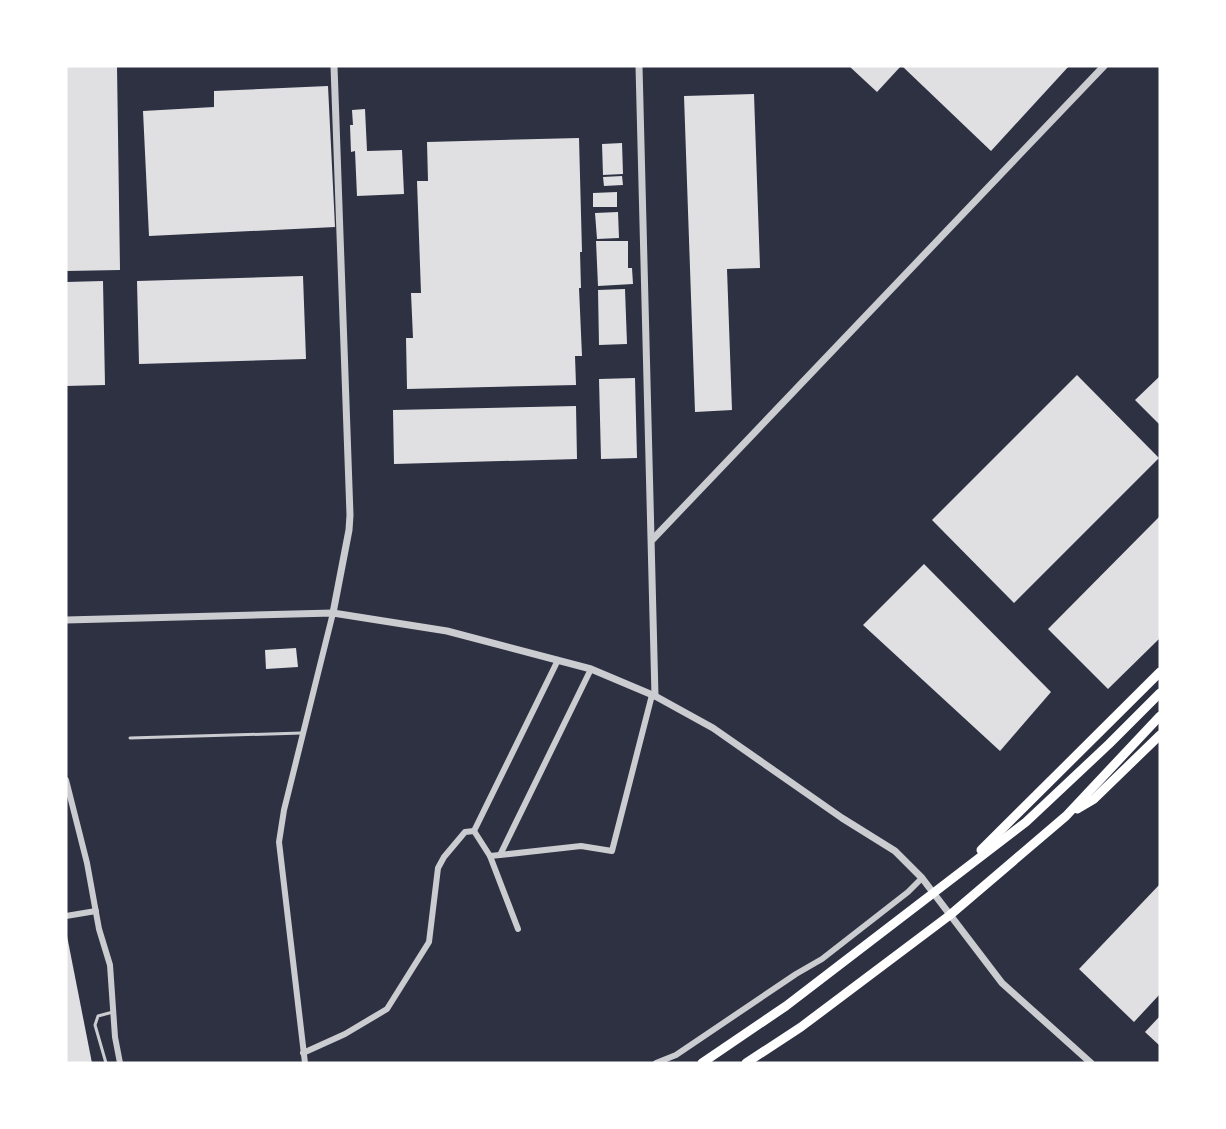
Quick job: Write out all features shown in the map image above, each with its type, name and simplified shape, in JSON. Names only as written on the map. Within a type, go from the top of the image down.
[{"type":"highway","points":[[960,871],[1160,672]]},
{"type":"highway","points":[[702,1063],[786,1005],[1026,822],[1160,693]]},
{"type":"highway","points":[[746,1063],[801,1027],[950,915],[1066,816],[1160,716]]},
{"type":"highway","points":[[1066,816],[1094,799],[1160,735]]},
{"type":"street","points":[[305,1063],[279,842],[284,810],[333,613],[348,538],[350,515],[334,66]]},
{"type":"street","points":[[490,856],[581,846],[612,851],[653,695],[653,539],[639,66]]},
{"type":"street","points":[[653,539],[1104,66]]},
{"type":"street","points":[[66,620],[333,613],[447,631],[591,669],[653,695],[713,728],[842,818],[895,851],[922,878],[1002,983],[1091,1063]]},
{"type":"street","points":[[474,831],[558,660]]},
{"type":"street","points":[[500,855],[591,669]]},
{"type":"street","points":[[66,780],[110,965],[115,1037],[120,1063]]},
{"type":"street","points":[[474,831],[490,856],[518,929]]},
{"type":"street","points":[[303,1053],[345,1034],[387,1009],[429,942],[438,868],[444,857],[465,832],[474,831]]},
{"type":"street","points":[[656,1063],[676,1055],[822,959],[908,892],[922,878]]},
{"type":"street","points":[[66,916],[96,911]]},
{"type":"lane","points":[[130,738],[304,733]]},
{"type":"lane","points":[[106,1063],[95,1024],[98,1016],[113,1012]]},
{"type":"building","points":[[66,66],[117,66],[120,270],[66,271]]},
{"type":"building","points":[[849,66],[901,66],[877,92]]},
{"type":"building","points":[[902,66],[1069,66],[991,151]]},
{"type":"building","points":[[328,86],[335,227],[149,236],[143,111],[214,107],[214,91]]},
{"type":"building","points":[[754,94],[760,268],[727,269],[732,410],[695,412],[684,96]]},
{"type":"building","points":[[365,109],[367,151],[402,150],[404,194],[357,196],[355,151],[351,152],[350,125],[353,125],[352,110]]},
{"type":"building","points":[[579,138],[582,252],[580,252],[581,288],[579,288],[582,356],[575,356],[576,385],[407,389],[406,338],[413,338],[411,293],[421,293],[417,181],[428,181],[427,142]]},
{"type":"building","points":[[622,143],[623,174],[603,175],[602,144]]},
{"type":"building","points":[[622,176],[623,185],[604,186],[603,177]]},
{"type":"building","points":[[617,192],[617,207],[593,207],[593,193]]},
{"type":"building","points":[[618,212],[619,238],[597,239],[595,213]]},
{"type":"building","points":[[596,241],[628,241],[628,268],[632,268],[633,284],[598,286]]},
{"type":"building","points":[[303,276],[306,359],[139,364],[137,281]]},
{"type":"building","points":[[103,281],[105,385],[66,386],[66,282]]},
{"type":"building","points":[[625,289],[627,344],[599,345],[598,290]]},
{"type":"building","points":[[1077,375],[1159,458],[1014,603],[932,520]]},
{"type":"building","points":[[1160,376],[1160,425],[1135,400]]},
{"type":"building","points":[[635,378],[637,458],[601,459],[599,379]]},
{"type":"building","points":[[576,406],[577,459],[394,464],[393,410]]},
{"type":"building","points":[[1160,516],[1160,638],[1108,689],[1048,629]]},
{"type":"building","points":[[924,564],[1051,692],[1000,751],[863,625]]},
{"type":"building","points":[[296,648],[298,667],[266,669],[265,650]]},
{"type":"building","points":[[1160,884],[1160,994],[1134,1022],[1079,969]]},
{"type":"building","points":[[67,936],[92,1063],[66,1063]]},
{"type":"building","points":[[1160,1016],[1160,1046],[1145,1032]]}]
